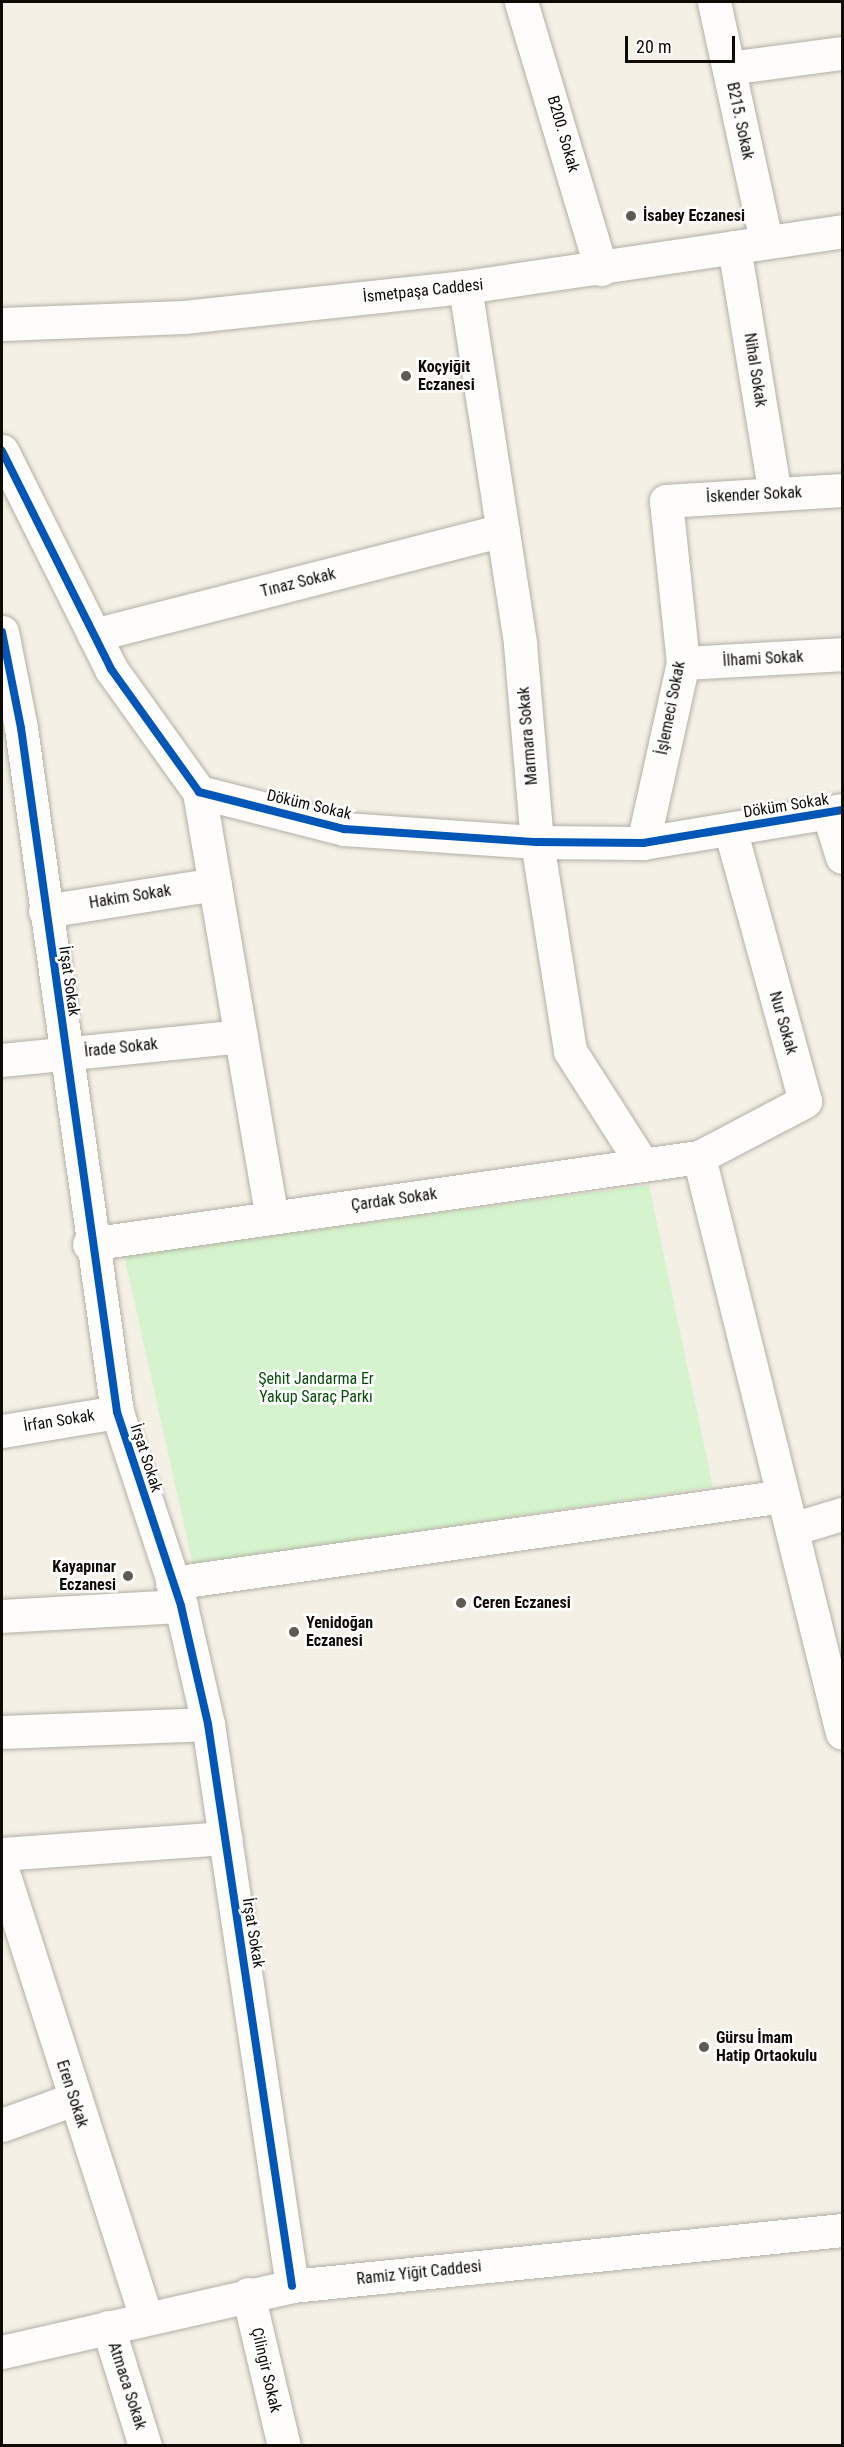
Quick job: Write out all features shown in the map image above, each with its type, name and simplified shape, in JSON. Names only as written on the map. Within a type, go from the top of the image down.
[{"type":"street","name":"B200. Sokak","points":[[521,2],[601,269]]},
{"type":"street","name":"B215. Sokak","points":[[714,2],[766,241]]},
{"type":"street","points":[[729,68],[843,53]]},
{"type":"street","name":"İsmetpaşa Caddesi","points":[[2,324],[184,317],[465,287],[601,269],[766,241],[843,231]]},
{"type":"street","name":"Nihal Sokak","points":[[734,247],[775,494]]},
{"type":"street","name":"Marmara Sokak","points":[[465,287],[520,644],[537,842],[570,1051],[643,1165]]},
{"type":"street","points":[[2,451],[111,669],[199,792],[272,1218]]},
{"type":"street","name":"İskender Sokak","points":[[666,501],[843,490]]},
{"type":"street","name":"İşlemeci Sokak","points":[[643,843],[682,663],[666,501]]},
{"type":"street","name":"Tınaz Sokak","points":[[94,635],[503,530]]},
{"type":"street","name":"İrşat Sokak","points":[[2,632],[21,728],[89,1244],[117,1412],[176,1594],[208,1724],[292,2286]]},
{"type":"street","name":"İlhami Sokak","points":[[682,663],[843,654]]},
{"type":"street","name":"Döküm Sokak","points":[[199,792],[344,829],[537,842],[643,843],[836,811]]},
{"type":"street","points":[[836,811],[843,857]]},
{"type":"street","name":"Nur Sokak","points":[[699,1157],[805,1101],[730,829]]},
{"type":"street","name":"Hakim Sokak","points":[[45,910],[215,884]]},
{"type":"street","name":"İrade Sokak","points":[[2,1060],[241,1036]]},
{"type":"street","points":[[699,1157],[843,1732]]},
{"type":"street","name":"Çardak Sokak","points":[[89,1244],[699,1157]]},
{"type":"street","name":"İrfan Sokak","points":[[2,1431],[117,1412]]},
{"type":"street","points":[[2,1616],[176,1594],[783,1496]]},
{"type":"street","points":[[792,1529],[843,1514]]},
{"type":"street","points":[[2,1732],[208,1724]]},
{"type":"street","points":[[2,1854],[225,1838]]},
{"type":"street","name":"Eren Sokak","points":[[2,1869],[146,2318]]},
{"type":"street","points":[[2,2125],[74,2099]]},
{"type":"street","name":"Ramiz Yiğit Caddesi","points":[[2,2352],[292,2286],[843,2230]]},
{"type":"street","name":"Çilingir Sokak","points":[[248,2295],[284,2445]]},
{"type":"street","name":"Atmaca Sokak","points":[[108,2327],[145,2445]]},
{"type":"green space","name":"Şehit Jandarma Er Yakup Saraç Parkı","points":[[649,1185],[713,1487],[193,1565],[124,1255]]},
{"type":"cycle path","points":[[2,451],[111,669],[199,792],[344,829],[537,842],[643,843],[842,810]]},
{"type":"cycle path","points":[[2,632],[21,728],[117,1412],[181,1606],[208,1724],[292,2286]]},
{"type":"place","name":"İsabey Eczanesi","points":[[631,216]]},
{"type":"place","name":"Koçyiğit Eczanesi","points":[[406,376]]},
{"type":"place","name":"Kayapınar Eczanesi","points":[[128,1576]]},
{"type":"place","name":"Ceren Eczanesi","points":[[461,1603]]},
{"type":"place","name":"Yenidoğan Eczanesi","points":[[294,1632]]},
{"type":"place","name":"Gürsu İmam Hatip Ortaokulu","points":[[704,2047]]}]
